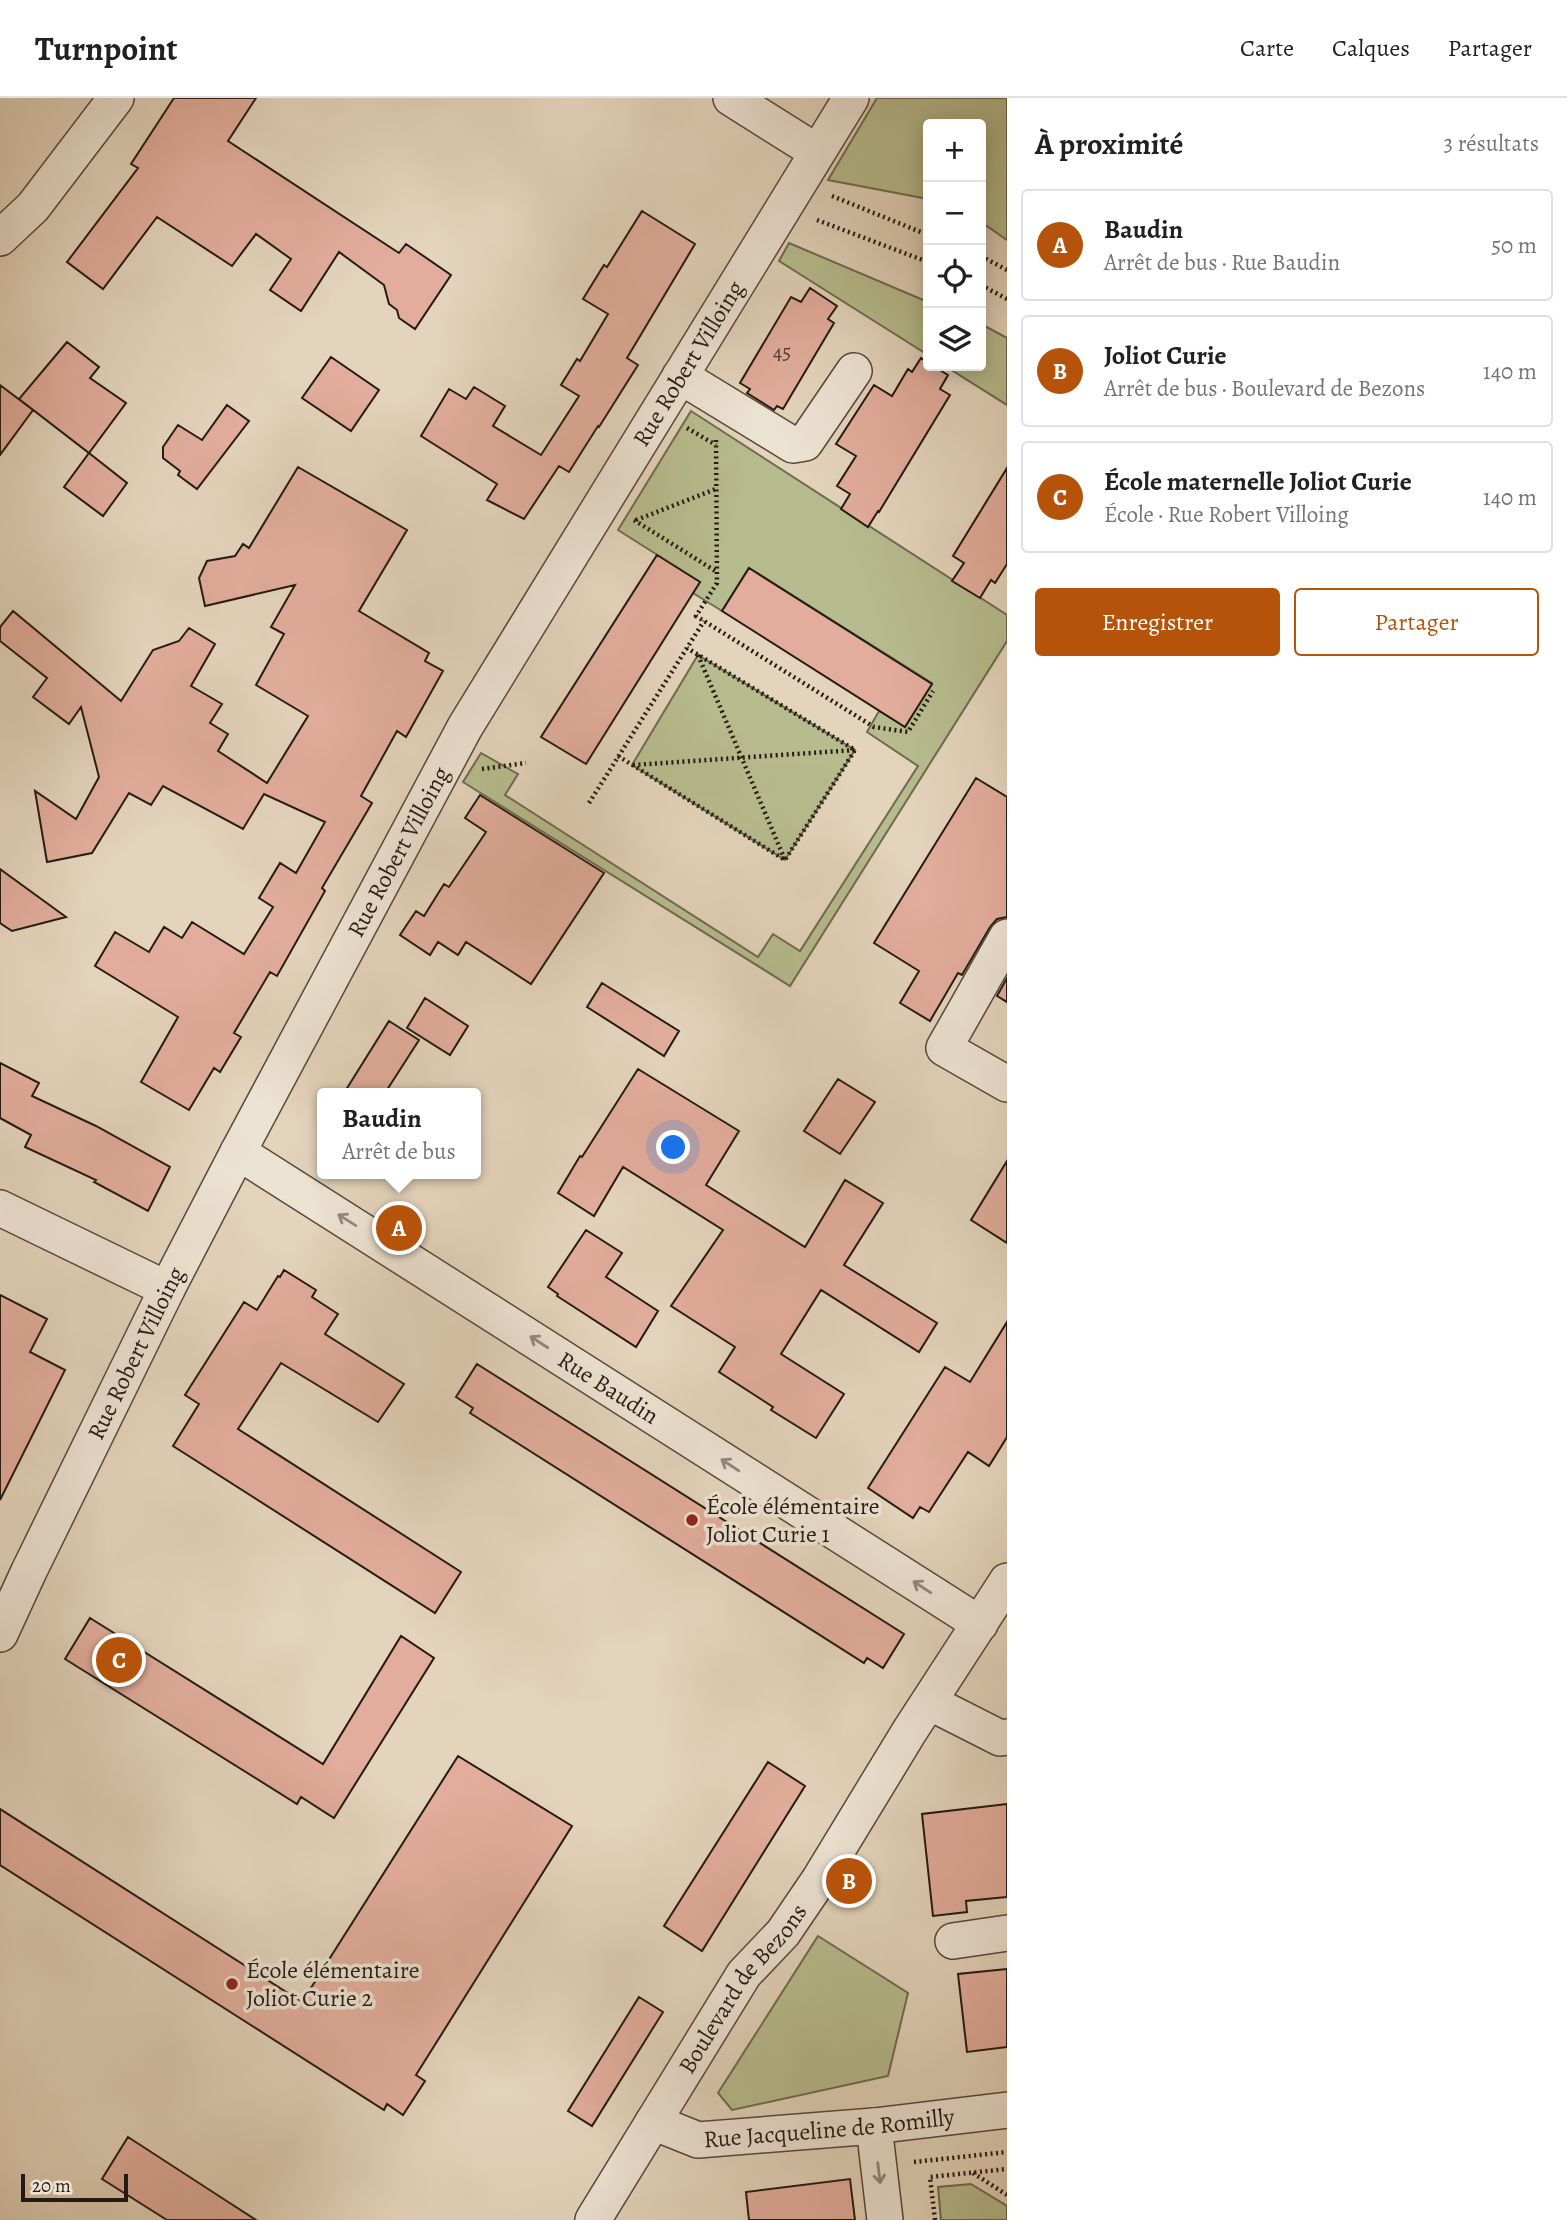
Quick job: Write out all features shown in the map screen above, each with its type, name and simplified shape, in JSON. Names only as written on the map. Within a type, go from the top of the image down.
[{"type":"street","points":[[0,238],[33,207],[116,98]]},
{"type":"street","points":[[731,98],[801,178]]},
{"type":"street","name":"Rue Robert Villoing","points":[[0,1634],[167,1289],[466,727],[851,98]]},
{"type":"street","points":[[680,376],[793,445],[805,443],[854,371]]},
{"type":"street","points":[[1007,937],[944,1048],[1007,1084]]},
{"type":"street","name":"Rue Baudin","points":[[238,1152],[979,1624]]},
{"type":"street","points":[[0,1208],[167,1289]]},
{"type":"street","name":"Boulevard de Bezons","points":[[593,2220],[708,2037],[744,1974],[783,1933],[819,1880],[1007,1581]]},
{"type":"street","points":[[929,1702],[1000,1738],[1007,1737]]},
{"type":"street","points":[[953,1941],[1007,1933]]},
{"type":"street","name":"Rue Jacqueline de Romilly","points":[[653,2122],[698,2140],[874,2126],[1007,2110]]},
{"type":"street","points":[[874,2126],[885,2220]]},
{"type":"path","points":[[801,178],[825,193],[923,233]]},
{"type":"path","points":[[801,178],[811,218],[923,260]]},
{"type":"path","points":[[986,259],[1007,270]]},
{"type":"path","points":[[986,288],[1007,299]]},
{"type":"path","points":[[716,398],[717,583],[696,616],[874,727],[908,732],[933,691]]},
{"type":"path","points":[[635,521],[716,489]]},
{"type":"path","points":[[603,501],[717,572]]},
{"type":"path","points":[[589,803],[704,621]]},
{"type":"path","points":[[687,648],[855,750]]},
{"type":"path","points":[[698,654],[785,860]]},
{"type":"path","points":[[632,765],[855,750]]},
{"type":"path","points":[[785,860],[855,750]]},
{"type":"path","points":[[618,756],[785,860]]},
{"type":"path","points":[[905,2163],[1007,2152]]},
{"type":"path","points":[[935,2220],[930,2177],[1007,2169]]},
{"type":"path","points":[[972,2173],[1007,2195]]},
{"type":"green space","points":[[877,98],[1007,98],[1007,240],[986,225],[986,119],[923,119],[923,198],[828,180]]},
{"type":"green space","points":[[789,243],[923,300],[923,352],[779,261]]},
{"type":"green space","points":[[986,327],[1007,338],[1007,405],[953,371],[986,371]]},
{"type":"green space","points":[[691,411],[1007,615],[1007,641],[790,986],[463,782],[481,753],[518,774],[505,795],[758,957],[773,934],[800,951],[918,766],[867,732],[879,711],[905,726],[932,683],[749,568],[722,611],[693,593],[700,582],[618,530]]},
{"type":"green space","points":[[698,655],[855,750],[785,860],[632,765]]},
{"type":"green space","points":[[818,1936],[908,1993],[888,2076],[732,2110],[718,2093]]},
{"type":"green space","points":[[971,2184],[1007,2206],[1007,2220],[941,2220],[938,2187]]},
{"type":"building","points":[[174,98],[256,98],[228,141],[399,253],[406,244],[451,275],[415,329],[399,318],[397,310],[389,304],[384,285],[339,252],[301,311],[270,290],[291,259],[256,234],[232,266],[157,217],[103,289],[67,262],[138,168],[131,164]]},
{"type":"building","points":[[642,211],[695,244],[627,358],[638,365],[569,472],[559,466],[524,519],[487,500],[497,484],[421,436],[449,389],[466,399],[474,387],[505,406],[493,426],[541,455],[579,396],[561,385],[577,359],[580,361],[608,314],[583,299],[604,265],[607,267]]},
{"type":"building","points":[[810,288],[837,306],[828,319],[834,323],[783,409],[777,406],[774,410],[747,393],[750,389],[740,383],[791,297],[801,302]]},
{"type":"building","points":[[67,342],[99,367],[90,378],[126,403],[89,453],[19,399]]},
{"type":"building","points":[[331,357],[379,390],[351,431],[302,398]]},
{"type":"building","points":[[921,358],[923,371],[941,371],[948,375],[940,389],[950,395],[868,527],[841,509],[850,494],[837,486],[856,456],[836,444],[874,385],[892,396],[908,369],[912,372]]},
{"type":"building","points":[[0,385],[33,410],[0,455]]},
{"type":"building","points":[[227,405],[249,421],[197,489],[178,475],[180,471],[163,458],[163,447],[178,425],[202,440]]},
{"type":"building","points":[[89,453],[127,483],[103,516],[64,487]]},
{"type":"building","points":[[298,467],[407,530],[359,611],[429,653],[425,661],[443,671],[406,737],[397,731],[361,796],[372,803],[322,888],[325,891],[277,976],[270,972],[234,1033],[241,1037],[220,1072],[214,1068],[189,1110],[141,1082],[178,1017],[95,966],[115,932],[149,952],[164,927],[182,938],[192,922],[244,954],[273,907],[259,898],[280,863],[296,873],[325,822],[264,794],[243,829],[163,786],[151,805],[129,793],[92,853],[47,862],[35,791],[76,819],[99,777],[81,707],[69,724],[33,697],[47,678],[0,641],[0,627],[13,611],[121,701],[153,650],[179,641],[189,628],[215,644],[191,686],[222,704],[210,723],[228,734],[218,751],[267,783],[308,716],[256,685],[284,634],[271,627],[295,585],[205,606],[199,578],[207,561],[235,556],[243,544],[249,548]]},
{"type":"building","points":[[1007,468],[1007,564],[995,583],[991,580],[980,598],[952,581],[964,563],[953,556]]},
{"type":"building","points":[[657,555],[700,582],[586,764],[541,737]]},
{"type":"building","points":[[749,568],[932,684],[905,727],[722,611]]},
{"type":"building","points":[[976,778],[1007,797],[1007,917],[997,919],[990,927],[962,975],[958,973],[930,1021],[900,1003],[919,971],[874,943]]},
{"type":"building","points":[[480,795],[604,873],[531,984],[466,942],[458,955],[438,942],[430,955],[400,935],[416,911],[424,916],[444,884],[449,887],[486,832],[465,818]]},
{"type":"building","points":[[0,869],[66,917],[12,931],[0,923]]},
{"type":"building","points":[[1007,978],[1007,1002],[997,996]]},
{"type":"building","points":[[602,983],[679,1031],[664,1056],[587,1007]]},
{"type":"building","points":[[425,998],[468,1026],[450,1055],[407,1028]]},
{"type":"building","points":[[389,1021],[419,1040],[388,1088],[347,1088]]},
{"type":"building","points":[[0,1063],[39,1083],[32,1096],[96,1126],[170,1167],[148,1211],[94,1182],[96,1180],[25,1147],[31,1135],[0,1118]]},
{"type":"building","points":[[638,1069],[739,1131],[706,1185],[805,1247],[845,1180],[883,1203],[844,1265],[937,1323],[919,1352],[821,1290],[781,1354],[844,1394],[816,1438],[771,1410],[773,1407],[719,1372],[735,1347],[671,1306],[723,1230],[623,1167],[594,1216],[558,1193]]},
{"type":"building","points":[[838,1079],[875,1102],[840,1154],[804,1131]]},
{"type":"building","points":[[1007,1161],[1007,1243],[971,1220]]},
{"type":"building","points":[[586,1230],[622,1253],[606,1277],[658,1311],[636,1347],[557,1296],[558,1294],[548,1287]]},
{"type":"building","points":[[284,1270],[316,1290],[312,1297],[338,1314],[325,1334],[404,1384],[378,1422],[281,1363],[238,1429],[461,1572],[435,1613],[173,1446],[199,1404],[185,1395],[244,1302],[257,1310]]},
{"type":"building","points":[[0,1295],[47,1319],[30,1352],[65,1370],[0,1500]]},
{"type":"building","points":[[1007,1322],[1007,1437],[989,1466],[968,1452],[929,1512],[920,1507],[913,1518],[868,1488],[945,1367],[970,1382]]},
{"type":"building","points":[[477,1364],[904,1634],[883,1668],[867,1658],[864,1663],[470,1413],[473,1408],[456,1397]]},
{"type":"building","points":[[90,1618],[323,1764],[401,1636],[434,1658],[334,1818],[301,1797],[297,1804],[65,1659]]},
{"type":"building","points":[[458,1756],[572,1826],[416,2075],[425,2081],[403,2115],[387,2104],[384,2110],[0,1865],[0,1809],[302,2002]]},
{"type":"building","points":[[768,1762],[805,1786],[702,1951],[664,1926]]},
{"type":"building","points":[[1007,1804],[1007,1897],[966,1901],[967,1912],[933,1916],[922,1814]]},
{"type":"building","points":[[1007,1969],[1007,2047],[967,2052],[958,1974]]},
{"type":"building","points":[[639,1997],[663,2012],[592,2126],[568,2111]]},
{"type":"building","points":[[128,2137],[256,2220],[167,2220],[102,2179]]},
{"type":"building","points":[[850,2179],[855,2220],[749,2220],[746,2192]]},
{"type":"place","name":"Baudin","points":[[399,1228]]},
{"type":"place","name":"École élémentaire Joliot Curie 1","points":[[692,1520]]},
{"type":"place","name":"École maternelle Joliot Curie","points":[[119,1660]]},
{"type":"place","name":"Joliot Curie","points":[[849,1881]]},
{"type":"place","name":"École élémentaire Joliot Curie 2","points":[[232,1984]]}]
